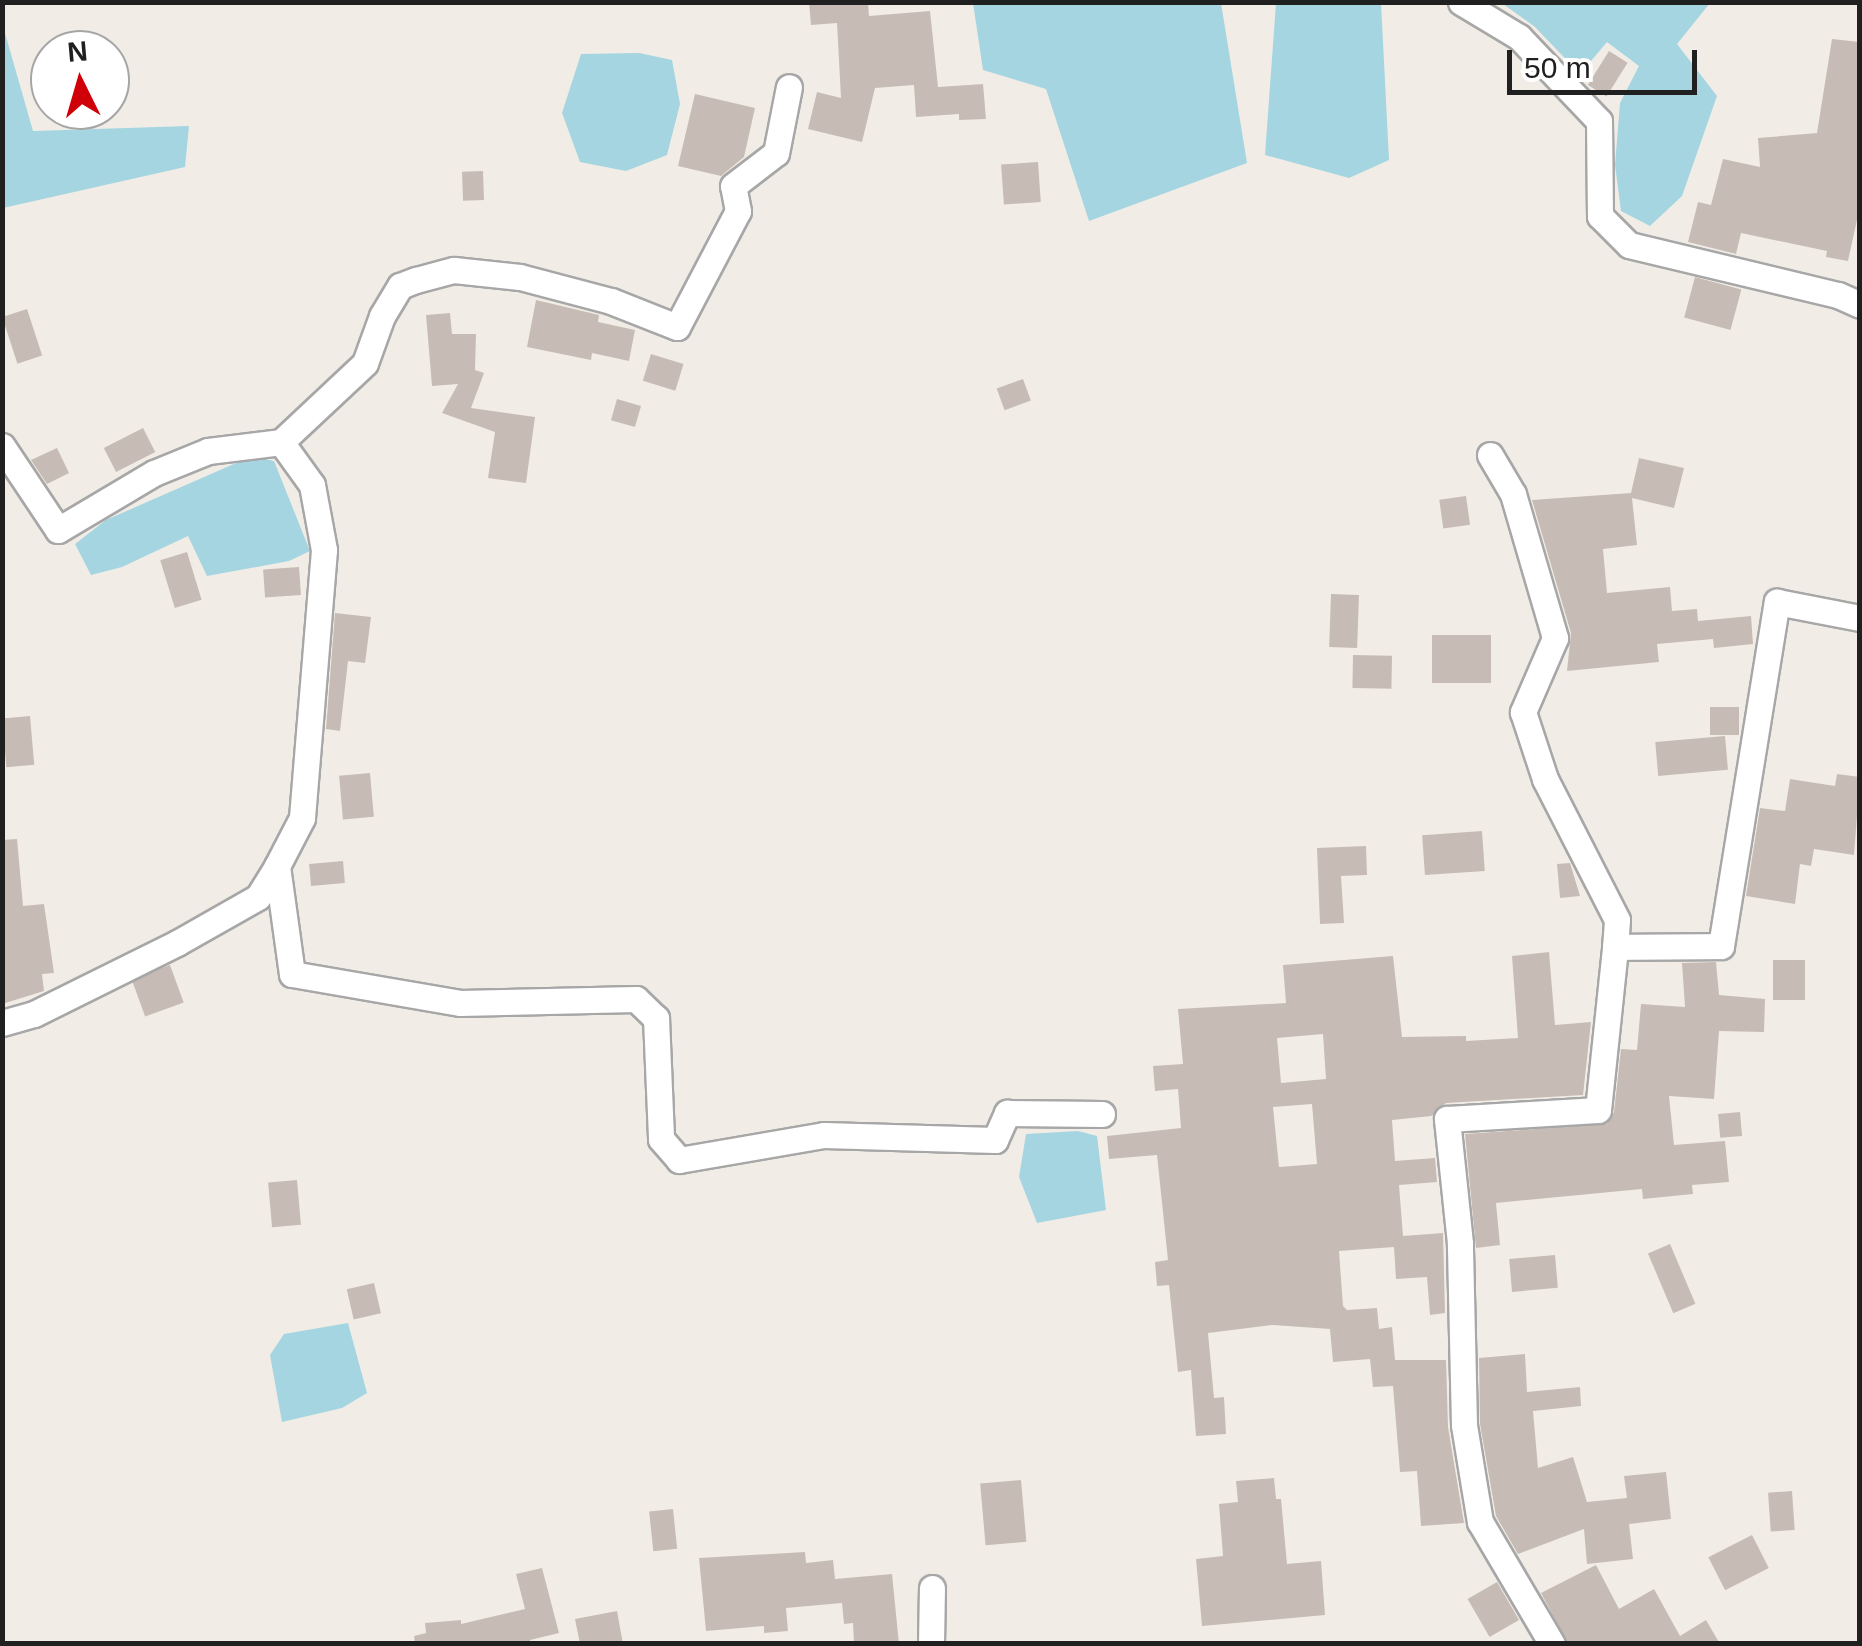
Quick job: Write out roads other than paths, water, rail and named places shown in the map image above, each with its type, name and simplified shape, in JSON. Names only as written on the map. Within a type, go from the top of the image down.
[{"type":"street","points":[[1462,2],[1519,37],[1599,120],[1600,216],[1630,246],[1838,295],[1860,305]]},
{"type":"street","points":[[3,446],[58,530],[154,472],[208,451],[280,442],[365,363],[400,286],[454,270],[520,277],[611,301],[677,327],[738,211],[733,186],[776,154],[789,86]]},
{"type":"street","points":[[2,1023],[34,1014],[177,944],[258,896],[302,818],[324,550],[312,486],[280,442]]},
{"type":"street","points":[[1490,454],[1513,494],[1555,638],[1524,712],[1545,779],[1618,920],[1598,1110],[1448,1120],[1460,1244],[1464,1424],[1480,1522],[1552,1644]]},
{"type":"street","points":[[1616,946],[1721,946],[1777,602],[1860,618]]},
{"type":"street","points":[[277,866],[292,974],[460,1003],[636,999],[656,1018],[661,1140],[679,1160],[824,1134],[995,1140],[1007,1114],[1102,1114]]},
{"type":"street","points":[[931,1644],[932,1588]]},
{"type":"water","points":[[973,3],[1221,3],[1247,163],[1089,221],[1046,89],[983,70]]},
{"type":"water","points":[[1276,3],[1381,3],[1389,160],[1349,178],[1265,155]]},
{"type":"water","points":[[1710,3],[1677,44],[1717,96],[1682,196],[1650,226],[1621,211],[1615,165],[1620,103],[1639,66],[1607,42],[1580,74],[1535,27],[1503,4]]},
{"type":"water","points":[[3,26],[30,130],[189,126],[185,167],[3,208]]},
{"type":"water","points":[[639,53],[672,60],[680,104],[667,155],[626,171],[580,162],[562,113],[581,54]]},
{"type":"water","points":[[252,456],[274,461],[310,551],[289,561],[207,576],[188,536],[122,567],[91,575],[75,544],[106,520]]},
{"type":"water","points":[[1078,1131],[1097,1136],[1106,1210],[1037,1223],[1019,1177],[1026,1134]]},
{"type":"water","points":[[348,1323],[367,1393],[342,1408],[282,1422],[270,1355],[284,1334]]}]
